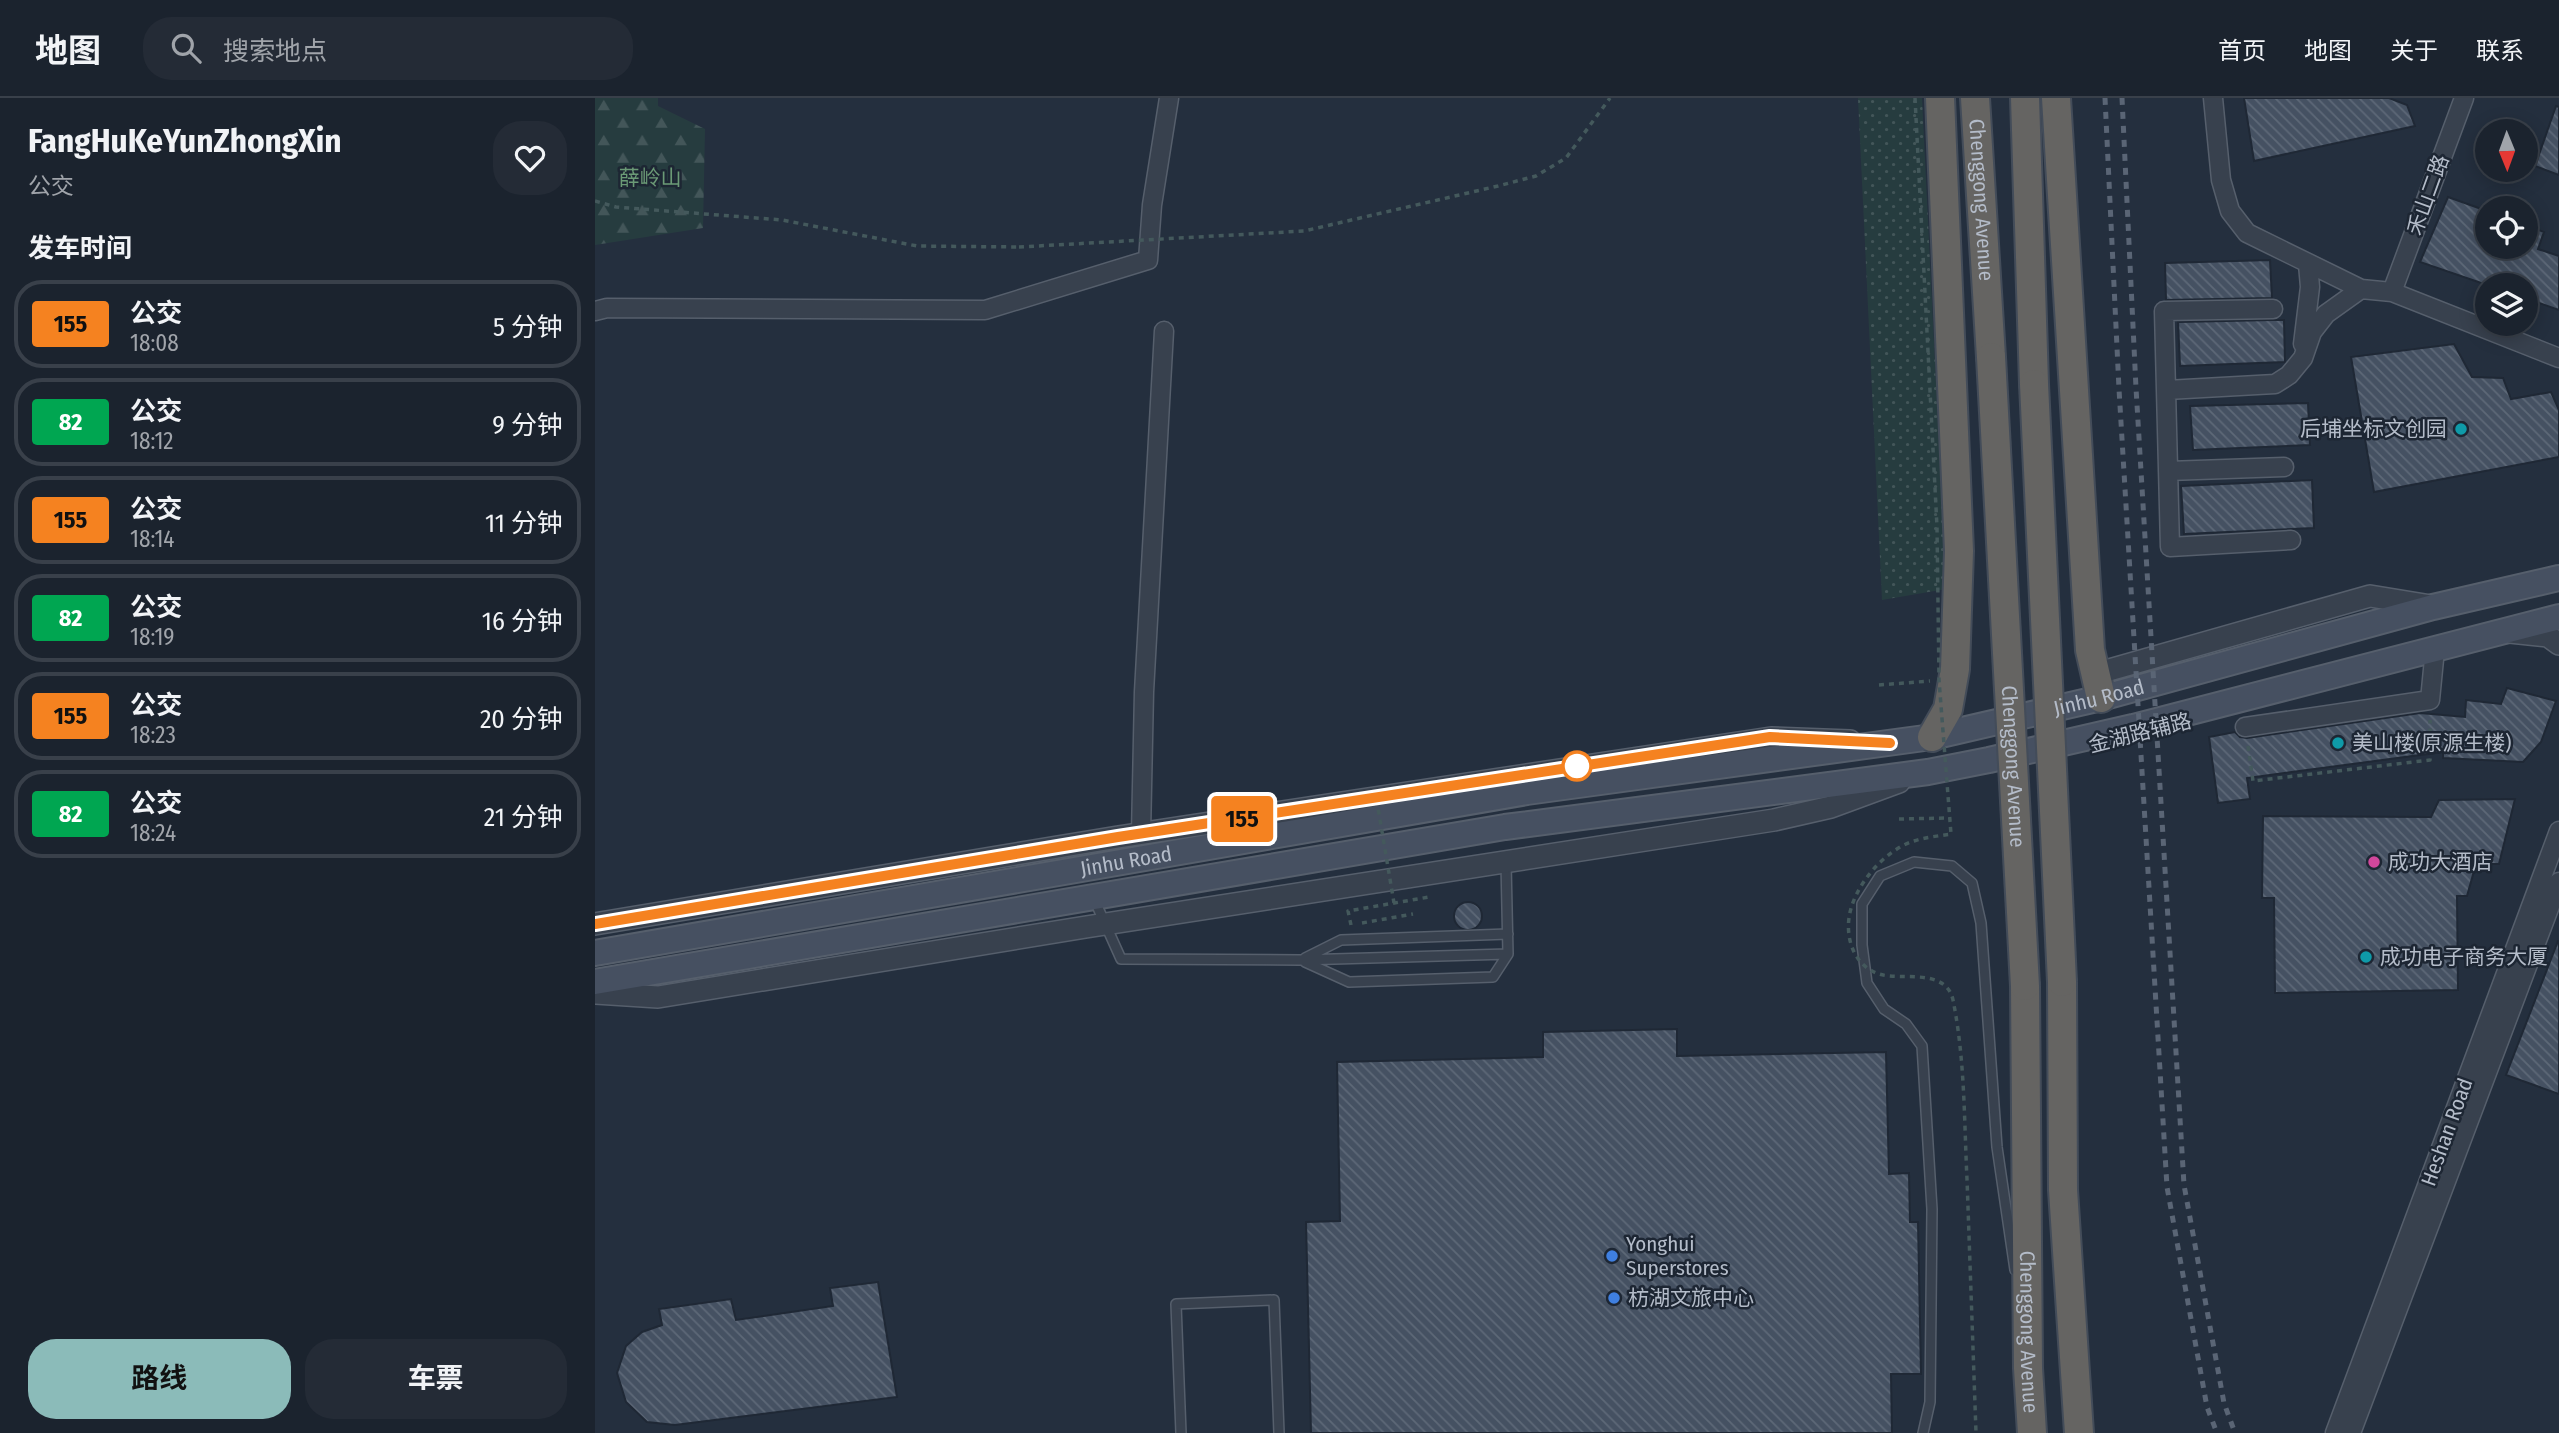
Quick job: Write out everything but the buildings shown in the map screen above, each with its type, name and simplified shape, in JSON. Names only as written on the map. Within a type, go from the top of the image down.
[{"type":"highway","points":[[1931,737],[1948,709],[1955,669],[1959,551],[1940,98]]},
{"type":"highway","name":"Chenggong Avenue","points":[[1975,98],[2025,986],[2028,1368],[2032,1433]]},
{"type":"highway","name":"Chenggong Avenue","points":[[2025,98],[2034,384],[2061,982],[2063,1190],[2078,1433]]},
{"type":"highway","points":[[2056,98],[2090,650],[2098,686]]},
{"type":"main road","name":"Jinhu Road","points":[[595,953],[1527,792],[1931,737],[2098,686],[2559,578]]},
{"type":"main road","name":"Jinhu Road","points":[[595,982],[1505,827],[1928,772],[2133,727],[2559,617]]},
{"type":"street","points":[[595,311],[607,308],[985,310],[1148,260],[1152,205],[1169,98]]},
{"type":"street","points":[[2213,98],[2221,180],[2230,211],[2247,233],[2361,289],[2392,292],[2559,358]]},
{"type":"street","name":"禾山二路","points":[[2392,292],[2464,98]]},
{"type":"street","points":[[2303,358],[2310,287],[2308,264]]},
{"type":"street","points":[[2167,390],[2275,384],[2289,375],[2303,358],[2312,332],[2326,314],[2361,289]]},
{"type":"street","points":[[2273,309],[2164,311],[2170,547],[2291,540]]},
{"type":"street","points":[[1142,834],[1144,692],[1164,331]]},
{"type":"street","points":[[2168,471],[2284,467]]},
{"type":"street","points":[[2505,631],[2548,636],[2559,644]]},
{"type":"street","points":[[2245,727],[2430,700],[2435,649]]},
{"type":"street","points":[[595,924],[1142,834],[1770,737],[1890,743]]},
{"type":"street","points":[[595,993],[658,998],[1107,924],[1775,820],[1831,807],[1928,772]]},
{"type":"street","points":[[1505,827],[1506,862]]},
{"type":"street","name":"Heshan Road","points":[[2335,1433],[2559,831]]},
{"type":"street","name":"Heshan Road","points":[[2351,1433],[2559,883]]},
{"type":"lane","points":[[1300,960],[1349,982],[1493,977],[1509,954],[1506,862]]},
{"type":"lane","points":[[1923,1433],[1930,1402],[1932,1209],[1922,1046],[1906,1024],[1884,1009],[1867,983],[1862,945],[1862,904],[1880,876],[1914,862],[1952,866],[1972,883],[1982,923],[1997,1147],[2028,1368]]},
{"type":"lane","points":[[1093,897],[1121,958],[1300,960],[1509,954]]},
{"type":"lane","points":[[1300,960],[1341,940],[1508,934]]},
{"type":"lane","points":[[1181,1433],[1176,1304],[1274,1300],[1279,1433]]},
{"type":"path","points":[[595,201],[616,206],[782,220],[917,246],[1019,247],[1304,231],[1536,176],[1566,158],[1610,98]]},
{"type":"path","points":[[1915,98],[1937,527],[1939,680],[1951,834],[1912,841],[1886,857],[1861,884],[1849,917],[1849,939],[1856,957],[1878,974],[1926,977],[1943,984],[1952,996],[1962,1069],[1976,1433]]},
{"type":"path","points":[[1879,685],[1939,680]]},
{"type":"path","points":[[2245,727],[2253,781],[2431,760],[2430,700]]},
{"type":"path","points":[[1375,790],[1394,903]]},
{"type":"path","points":[[1899,819],[1949,818]]},
{"type":"path","points":[[1413,914],[1350,925],[1348,911],[1435,896]]},
{"type":"green space","name":"薛岭山","points":[[595,98],[658,98],[658,106],[705,129],[703,228],[595,245]]},
{"type":"green space","points":[[1858,98],[1922,98],[1946,589],[1882,600]]},
{"type":"railway","points":[[2105,98],[2119,389],[2167,1187],[2207,1407],[2217,1433]]},
{"type":"railway","points":[[2122,98],[2136,388],[2184,1185],[2224,1403],[2235,1433]]},
{"type":"bus line","name":"155","points":[[595,924],[1118,837],[1770,737],[1890,743]]},
{"type":"place","name":"后埔坐标文创园","points":[[2461,429]]},
{"type":"place","name":"美山楼(原源生楼)","points":[[2338,743]]},
{"type":"place","name":"成功大酒店","points":[[2374,862]]},
{"type":"place","name":"成功电子商务大厦","points":[[2366,957]]},
{"type":"place","name":"Yonghui Superstores","points":[[1612,1256]]},
{"type":"place","name":"枋湖文旅中心","points":[[1614,1298]]}]
